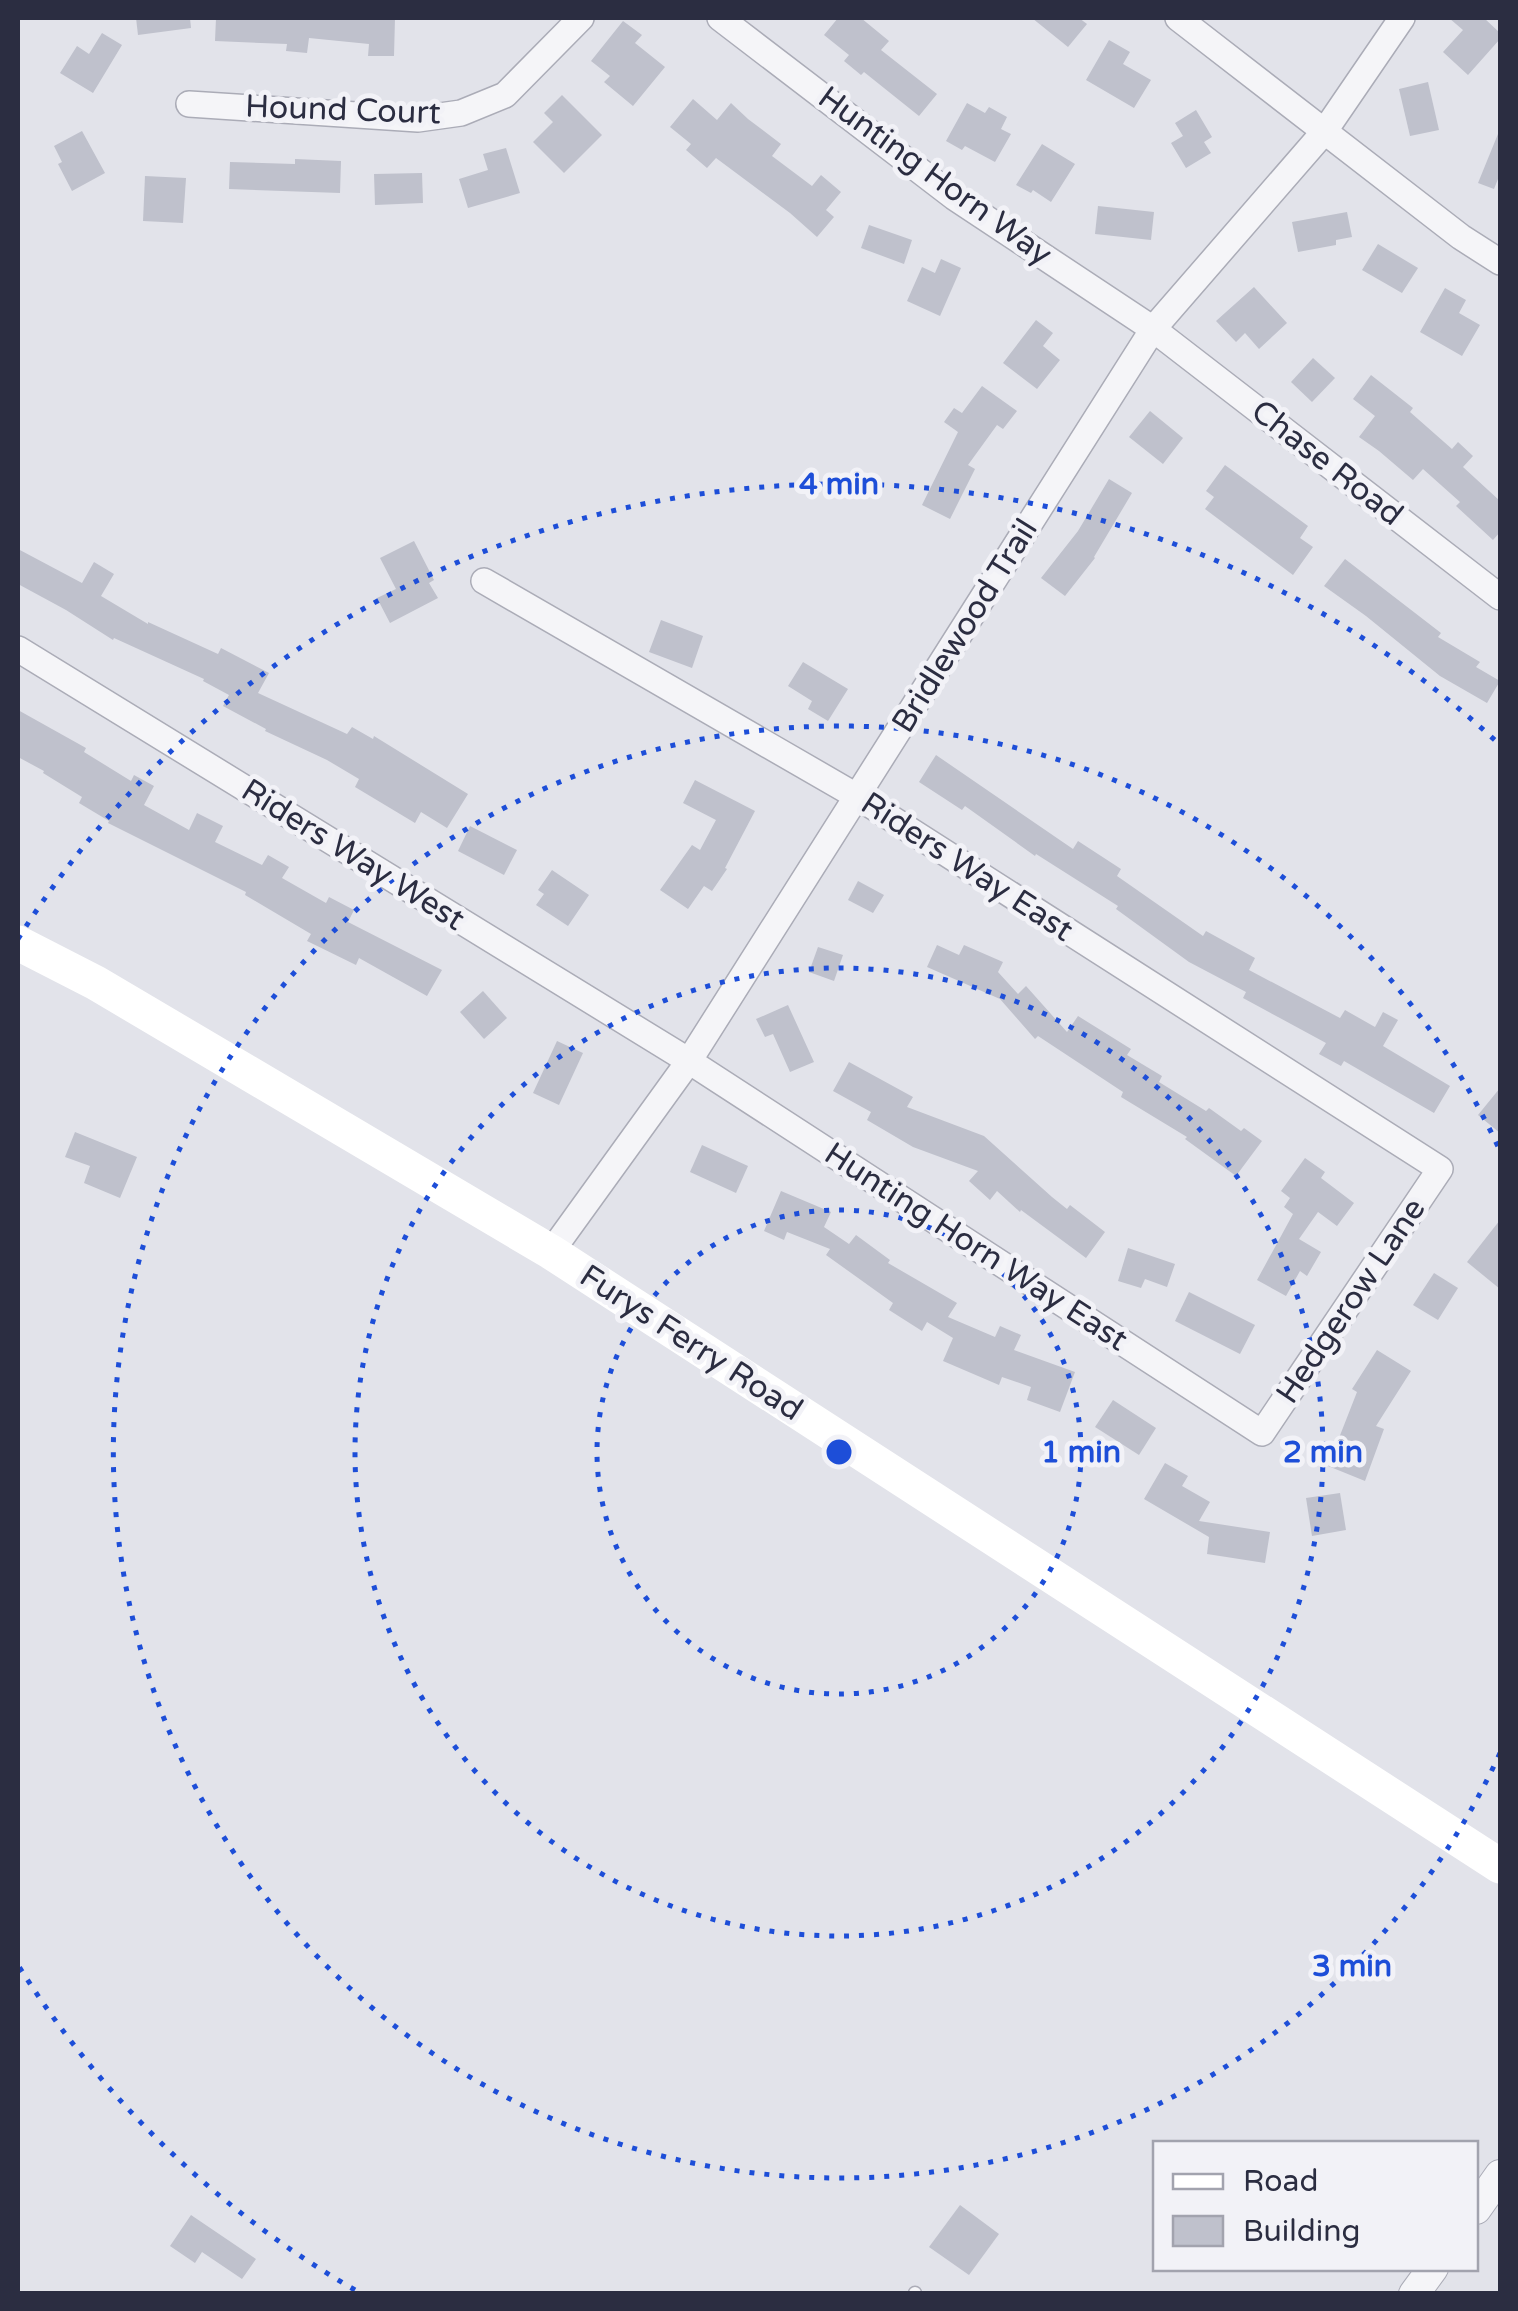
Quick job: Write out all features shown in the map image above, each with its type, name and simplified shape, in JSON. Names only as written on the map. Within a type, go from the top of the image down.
[{"type":"main road","name":"Furys Ferry Road","points":[[18,944],[96,983],[551,1252],[1500,1866]]},
{"type":"street","name":"Hound Court","points":[[188,104],[418,119],[462,114],[505,95],[581,18]]},
{"type":"street","name":"Hunting Horn Way","points":[[720,18],[954,197],[1153,329]]},
{"type":"street","points":[[1178,18],[1462,237],[1500,262]]},
{"type":"street","name":"Bridlewood Trail","points":[[551,1252],[689,1061],[1153,329],[1324,132],[1402,18]]},
{"type":"street","name":"Chase Road","points":[[1153,329],[1500,598]]},
{"type":"street","name":"Riders Way East","points":[[484,581],[858,797],[1440,1169]]},
{"type":"street","name":"Riders Way West","points":[[18,649],[689,1061]]},
{"type":"street","name":"Hunting Horn Way East","points":[[689,1061],[1262,1433]]},
{"type":"street","name":"Hedgerow Lane","points":[[1262,1433],[1440,1169]]},
{"type":"street","points":[[1478,2207],[1500,2175]]},
{"type":"street","points":[[1414,2294],[1430,2271]]},
{"type":"building","points":[[136,18],[190,18],[191,28],[138,35]]},
{"type":"building","points":[[216,18],[395,18],[394,56],[368,56],[369,44],[309,38],[307,53],[286,51],[287,44],[215,41]]},
{"type":"building","points":[[838,18],[861,18],[889,41],[881,50],[937,94],[919,116],[844,61],[849,55],[824,35]]},
{"type":"building","points":[[1032,18],[1079,18],[1087,24],[1068,47]]},
{"type":"building","points":[[1449,18],[1484,18],[1500,33],[1500,39],[1468,75],[1443,52],[1463,30]]},
{"type":"building","points":[[623,21],[642,35],[635,43],[665,67],[633,106],[604,82],[610,76],[591,61]]},
{"type":"building","points":[[102,33],[122,45],[93,93],[60,73],[77,46],[89,54]]},
{"type":"building","points":[[1109,40],[1130,52],[1123,64],[1151,80],[1134,108],[1086,80]]},
{"type":"building","points":[[1428,82],[1439,130],[1410,136],[1399,89]]},
{"type":"building","points":[[562,95],[602,135],[564,173],[533,142],[553,122],[544,113]]},
{"type":"building","points":[[693,99],[717,120],[731,103],[781,144],[772,156],[812,186],[821,175],[841,192],[826,210],[834,217],[817,237],[716,158],[707,168],[686,150],[691,144],[670,127]]},
{"type":"building","points":[[967,103],[985,113],[989,107],[1007,117],[1001,129],[1011,134],[995,162],[946,141]]},
{"type":"building","points":[[1196,110],[1212,137],[1204,142],[1211,153],[1186,168],[1171,143],[1183,136],[1175,123]]},
{"type":"building","points":[[1500,129],[1500,174],[1494,189],[1478,183]]},
{"type":"building","points":[[82,131],[105,173],[72,191],[54,146]]},
{"type":"building","points":[[1042,144],[1075,164],[1051,202],[1016,185]]},
{"type":"building","points":[[506,148],[520,193],[468,208],[459,179],[488,170],[483,154]]},
{"type":"building","points":[[295,159],[341,161],[340,193],[229,189],[230,162],[295,164]]},
{"type":"building","points":[[422,173],[423,203],[375,205],[374,174]]},
{"type":"building","points":[[145,176],[186,178],[183,223],[143,221]]},
{"type":"building","points":[[1098,206],[1154,212],[1151,240],[1095,234]]},
{"type":"building","points":[[1347,212],[1352,237],[1336,240],[1336,245],[1298,252],[1292,222]]},
{"type":"building","points":[[869,225],[912,240],[904,264],[861,248]]},
{"type":"building","points":[[1378,244],[1418,268],[1402,293],[1362,270]]},
{"type":"building","points":[[941,259],[961,268],[940,316],[907,301],[922,267],[935,273]]},
{"type":"building","points":[[1254,287],[1287,323],[1259,349],[1245,333],[1236,342],[1216,321]]},
{"type":"building","points":[[1445,288],[1466,300],[1459,313],[1480,325],[1462,356],[1420,332]]},
{"type":"building","points":[[1036,320],[1053,333],[1043,346],[1060,360],[1037,389],[1003,363]]},
{"type":"building","points":[[1313,358],[1335,378],[1312,402],[1291,382]]},
{"type":"building","points":[[1371,375],[1413,408],[1410,412],[1452,449],[1458,442],[1473,456],[1463,467],[1500,501],[1500,532],[1493,540],[1456,506],[1460,502],[1423,469],[1413,480],[1359,437],[1375,416],[1353,399]]},
{"type":"building","points":[[982,386],[1017,411],[1003,429],[997,425],[968,465],[975,469],[950,519],[922,505],[958,432],[944,422],[954,408],[962,413]]},
{"type":"building","points":[[1150,411],[1183,438],[1163,464],[1129,437]]},
{"type":"building","points":[[1225,465],[1308,526],[1300,538],[1313,547],[1293,575],[1205,509],[1214,497],[1206,491]]},
{"type":"building","points":[[1109,479],[1132,493],[1095,558],[1065,596],[1041,578],[1078,531]]},
{"type":"building","points":[[414,541],[434,580],[429,583],[438,598],[390,623],[377,598],[396,589],[380,558]]},
{"type":"building","points":[[18,549],[82,583],[94,562],[114,574],[101,596],[148,624],[218,654],[221,648],[269,673],[258,693],[347,734],[352,727],[373,739],[374,736],[468,794],[447,828],[421,812],[415,823],[355,787],[359,779],[223,706],[229,695],[204,679],[113,640],[18,584]]},
{"type":"building","points":[[1345,559],[1441,633],[1438,637],[1480,662],[1476,667],[1500,681],[1487,703],[1440,676],[1324,586]]},
{"type":"building","points":[[661,620],[703,636],[692,668],[649,652]]},
{"type":"building","points":[[803,662],[848,689],[828,721],[808,709],[812,701],[788,686]]},
{"type":"building","points":[[18,710],[86,748],[84,752],[131,781],[134,775],[154,786],[144,805],[189,830],[197,813],[223,826],[215,842],[262,865],[268,855],[289,867],[282,878],[326,903],[329,897],[354,910],[348,922],[442,970],[427,996],[359,958],[356,965],[307,941],[311,934],[245,895],[246,892],[108,823],[79,803],[82,797],[18,757]]},
{"type":"building","points":[[936,755],[1073,849],[1078,841],[1121,869],[1117,876],[1203,936],[1206,931],[1255,958],[1249,970],[1340,1018],[1345,1010],[1375,1027],[1383,1012],[1398,1020],[1383,1046],[1450,1086],[1434,1113],[1344,1061],[1341,1066],[1319,1054],[1326,1043],[1243,998],[1246,992],[1189,962],[1116,909],[1118,906],[1035,856],[965,806],[962,810],[919,782]]},
{"type":"building","points":[[695,780],[755,811],[712,891],[704,886],[688,909],[660,890],[692,845],[700,850],[716,820],[683,803]]},
{"type":"building","points":[[470,826],[517,850],[504,875],[458,851]]},
{"type":"building","points":[[552,870],[589,895],[568,926],[536,905],[544,894],[538,890]]},
{"type":"building","points":[[858,881],[884,895],[873,913],[848,900]]},
{"type":"building","points":[[937,945],[959,955],[964,945],[1003,962],[998,972],[1018,994],[1026,986],[1067,1032],[1078,1016],[1131,1049],[1127,1055],[1162,1076],[1159,1082],[1262,1141],[1236,1176],[1187,1137],[1121,1097],[1123,1092],[1038,1036],[1035,1039],[1000,999],[927,967]]},
{"type":"building","points":[[818,947],[843,955],[834,981],[809,972]]},
{"type":"building","points":[[483,991],[507,1018],[484,1039],[460,1012]]},
{"type":"building","points":[[788,1005],[814,1062],[790,1072],[773,1034],[765,1037],[756,1019]]},
{"type":"building","points":[[557,1041],[583,1053],[559,1105],[533,1093]]},
{"type":"building","points":[[849,1062],[913,1097],[907,1107],[984,1136],[1067,1209],[1070,1205],[1105,1232],[1086,1258],[997,1191],[990,1200],[969,1181],[978,1171],[913,1147],[867,1120],[871,1112],[833,1091]]},
{"type":"building","points":[[1500,1088],[1500,1133],[1478,1115]]},
{"type":"building","points":[[75,1132],[137,1157],[120,1198],[84,1183],[90,1166],[65,1157]]},
{"type":"building","points":[[702,1145],[748,1166],[736,1193],[690,1172]]},
{"type":"building","points":[[1305,1158],[1325,1172],[1321,1178],[1354,1203],[1337,1226],[1318,1212],[1299,1239],[1321,1252],[1307,1276],[1300,1271],[1286,1296],[1257,1280],[1293,1214],[1284,1207],[1290,1198],[1281,1191]]},
{"type":"building","points":[[781,1191],[831,1212],[824,1227],[849,1244],[856,1235],[890,1260],[888,1263],[957,1303],[948,1317],[995,1337],[1000,1326],[1021,1335],[1014,1350],[1075,1372],[1060,1412],[1027,1400],[1031,1387],[1002,1377],[999,1385],[943,1361],[953,1338],[927,1322],[922,1331],[889,1310],[893,1303],[826,1255],[830,1249],[787,1232],[784,1240],[764,1231]]},
{"type":"building","points":[[1500,1220],[1500,1289],[1467,1262]]},
{"type":"building","points":[[1128,1248],[1175,1264],[1167,1287],[1145,1279],[1141,1288],[1118,1281]]},
{"type":"building","points":[[1434,1273],[1458,1288],[1438,1320],[1413,1305]]},
{"type":"building","points":[[1189,1292],[1255,1325],[1240,1354],[1175,1321]]},
{"type":"building","points":[[1377,1350],[1411,1371],[1376,1426],[1384,1429],[1365,1481],[1328,1466],[1357,1392],[1352,1389]]},
{"type":"building","points":[[1113,1400],[1156,1428],[1139,1455],[1095,1427]]},
{"type":"building","points":[[1165,1463],[1188,1476],[1182,1486],[1210,1502],[1199,1521],[1270,1532],[1265,1563],[1207,1554],[1209,1537],[1144,1499]]},
{"type":"building","points":[[1340,1493],[1346,1530],[1312,1536],[1306,1498]]},
{"type":"building","points":[[960,2205],[999,2234],[969,2275],[929,2247]]},
{"type":"building","points":[[191,2215],[256,2259],[242,2279],[202,2252],[195,2263],[170,2246]]}]
